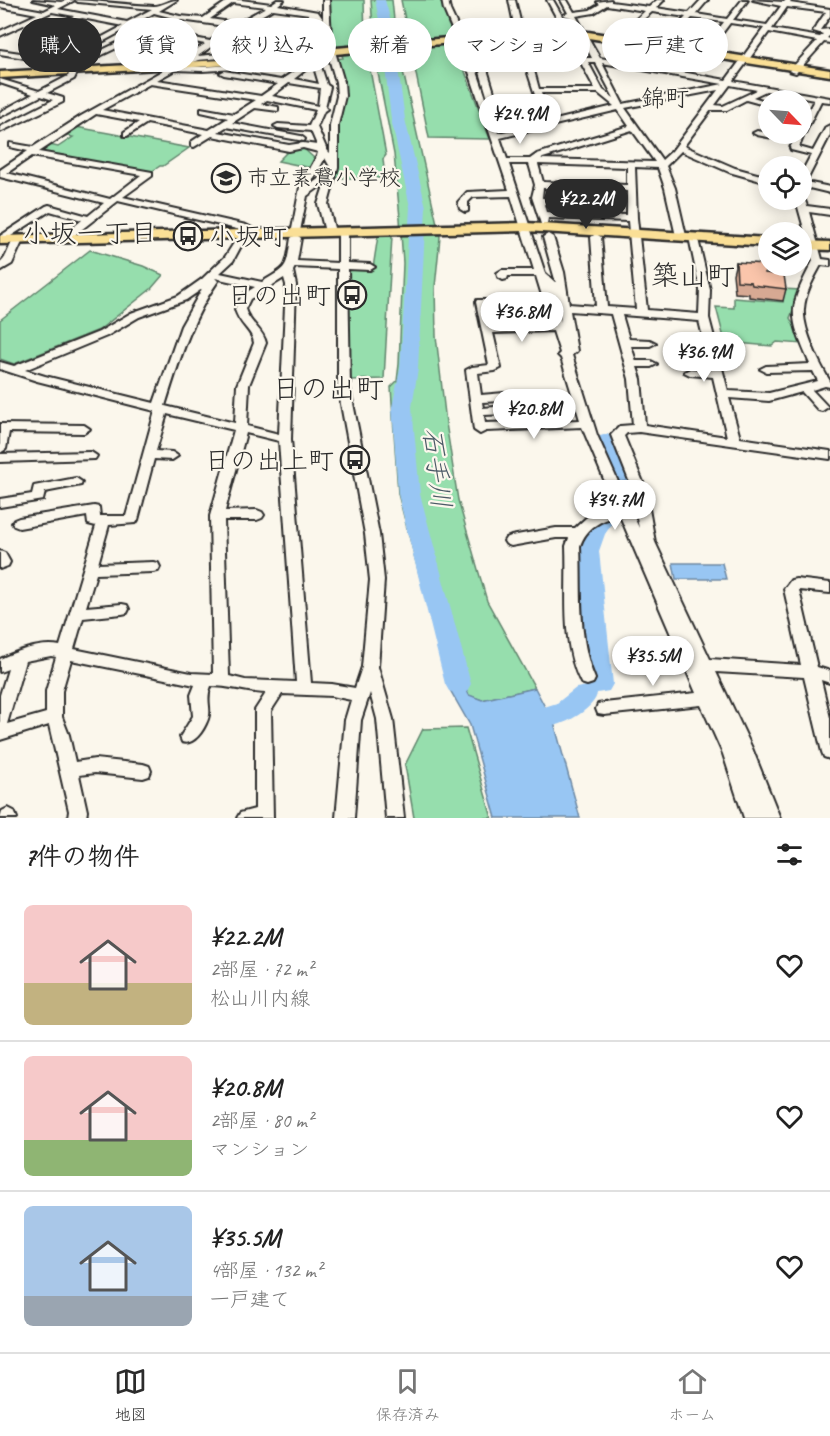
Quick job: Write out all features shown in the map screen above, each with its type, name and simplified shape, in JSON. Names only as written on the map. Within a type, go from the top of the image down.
[{"type":"highway","points":[[336,53],[444,43]]},
{"type":"highway","points":[[728,59],[830,75]]},
{"type":"highway","points":[[0,70],[18,69]]},
{"type":"highway","points":[[0,75],[29,72]]},
{"type":"main road","points":[[0,240],[526,227],[758,241]]},
{"type":"main road","points":[[812,245],[830,246]]},
{"type":"street","points":[[36,0],[63,4]]},
{"type":"street","points":[[1,31],[13,32],[72,0]]},
{"type":"street","points":[[78,0],[155,10],[180,18]]},
{"type":"street","points":[[141,18],[174,0]]},
{"type":"street","points":[[227,0],[312,12],[316,13],[318,18]]},
{"type":"street","points":[[259,18],[281,0]]},
{"type":"street","points":[[326,0],[326,18]]},
{"type":"street","points":[[445,0],[452,18]]},
{"type":"street","points":[[512,0],[516,18]]},
{"type":"street","points":[[550,0],[560,18]]},
{"type":"street","points":[[564,0],[572,18]]},
{"type":"street","points":[[641,18],[661,0]]},
{"type":"street","points":[[693,16],[705,0]]},
{"type":"street","points":[[728,23],[745,0]]},
{"type":"street","points":[[756,0],[788,2],[830,11],[816,31],[828,36]]},
{"type":"street","points":[[204,20],[231,1]]},
{"type":"street","points":[[558,15],[592,12],[604,1],[769,29],[828,36]]},
{"type":"street","points":[[503,161],[661,165],[679,147],[788,2]]},
{"type":"street","points":[[111,11],[118,5]]},
{"type":"street","points":[[2,6],[114,21]]},
{"type":"street","points":[[312,12],[312,18]]},
{"type":"street","points":[[76,18],[82,15]]},
{"type":"street","points":[[225,18],[229,16]]},
{"type":"street","points":[[198,20],[210,21]]},
{"type":"street","points":[[794,70],[828,36]]},
{"type":"street","points":[[198,54],[210,45]]},
{"type":"street","points":[[204,50],[210,51]]},
{"type":"street","points":[[0,52],[18,55]]},
{"type":"street","points":[[590,52],[598,60],[618,98],[620,107]]},
{"type":"street","points":[[590,61],[602,61]]},
{"type":"street","points":[[336,63],[340,82],[340,105],[334,125],[332,170],[323,204],[336,232],[343,267],[344,388],[372,534],[377,580],[370,667],[359,695],[353,720],[345,818]]},
{"type":"street","points":[[198,69],[210,68]]},
{"type":"street","points":[[202,69],[255,78],[325,84]]},
{"type":"street","points":[[0,115],[71,77],[74,72]]},
{"type":"street","points":[[1,174],[95,111],[163,72]]},
{"type":"street","points":[[255,78],[262,72]]},
{"type":"street","points":[[194,144],[264,98],[295,72]]},
{"type":"street","points":[[303,144],[322,109],[325,84],[320,72]]},
{"type":"street","points":[[328,72],[340,82]]},
{"type":"street","points":[[474,72],[494,137],[526,227],[564,356],[587,423],[731,754],[753,818]]},
{"type":"street","points":[[484,72],[493,102],[501,116],[488,118]]},
{"type":"street","points":[[531,72],[549,125]]},
{"type":"street","points":[[590,72],[600,91],[620,107],[635,127],[661,165],[670,188],[705,290],[704,318],[734,441]]},
{"type":"street","points":[[671,72],[726,84],[830,100]]},
{"type":"street","points":[[303,77],[325,84]]},
{"type":"street","points":[[0,81],[60,100],[0,130]]},
{"type":"street","points":[[148,81],[322,109]]},
{"type":"street","points":[[494,137],[726,84]]},
{"type":"street","points":[[0,91],[14,85]]},
{"type":"street","points":[[709,107],[724,108],[764,89]]},
{"type":"street","points":[[536,91],[600,91]]},
{"type":"street","points":[[746,98],[758,101]]},
{"type":"street","points":[[812,112],[819,98]]},
{"type":"street","points":[[254,105],[275,109]]},
{"type":"street","points":[[204,110],[255,122]]},
{"type":"street","points":[[95,111],[290,148],[323,140]]},
{"type":"street","points":[[127,134],[145,121]]},
{"type":"street","points":[[224,124],[303,144],[321,155],[330,157],[332,170]]},
{"type":"street","points":[[304,689],[285,439],[290,268],[306,183],[318,165],[323,140],[334,125]]},
{"type":"street","points":[[278,126],[298,130],[312,128]]},
{"type":"street","points":[[533,161],[540,156],[635,127]]},
{"type":"street","points":[[812,162],[830,127]]},
{"type":"street","points":[[312,128],[323,140]]},
{"type":"street","points":[[796,144],[794,148],[816,154]]},
{"type":"street","points":[[13,145],[149,174],[64,239]]},
{"type":"street","points":[[679,147],[732,170],[758,177]]},
{"type":"street","points":[[533,161],[539,184],[538,201],[543,218],[596,227],[632,218]]},
{"type":"street","points":[[631,165],[632,218],[642,313]]},
{"type":"street","points":[[304,194],[332,170]]},
{"type":"street","points":[[1,174],[246,228],[249,234],[215,274],[196,305],[180,340],[131,520],[93,521],[94,510],[19,523]]},
{"type":"street","points":[[539,184],[630,188]]},
{"type":"street","points":[[812,186],[830,190]]},
{"type":"street","points":[[593,187],[602,310]]},
{"type":"street","points":[[465,209],[463,202],[470,194],[514,193]]},
{"type":"street","points":[[538,201],[594,203]]},
{"type":"street","points":[[812,207],[830,212]]},
{"type":"street","points":[[0,240],[49,208],[89,219]]},
{"type":"street","points":[[548,237],[559,272],[571,351],[564,356]]},
{"type":"street","points":[[0,267],[8,262],[18,240]]},
{"type":"street","points":[[812,252],[818,261],[830,263]]},
{"type":"street","points":[[722,394],[769,397],[827,384],[817,367],[798,314],[811,274],[818,261]]},
{"type":"street","points":[[188,737],[201,717],[199,695],[213,680],[217,516],[241,428],[243,385],[257,357],[261,339],[243,319],[240,309],[246,297],[290,268],[370,267]]},
{"type":"street","points":[[503,277],[502,273],[539,273],[547,277],[564,307]]},
{"type":"street","points":[[5,369],[103,334],[128,318],[182,298],[215,274],[264,286]]},
{"type":"street","points":[[481,302],[495,368],[472,370],[480,429],[587,423]]},
{"type":"street","points":[[564,307],[704,318]]},
{"type":"street","points":[[616,311],[635,379],[639,428]]},
{"type":"street","points":[[487,330],[556,328]]},
{"type":"street","points":[[686,340],[709,341]]},
{"type":"street","points":[[624,342],[650,343]]},
{"type":"street","points":[[686,355],[713,357]]},
{"type":"street","points":[[630,364],[651,364]]},
{"type":"street","points":[[766,369],[817,367]]},
{"type":"street","points":[[5,369],[285,439]]},
{"type":"street","points":[[690,372],[717,374]]},
{"type":"street","points":[[804,388],[822,407]]},
{"type":"street","points":[[477,405],[504,397]]},
{"type":"street","points":[[477,405],[506,410]]},
{"type":"street","points":[[0,448],[2,428],[84,429]]},
{"type":"street","points":[[771,818],[744,748],[648,542],[638,487],[617,435],[624,429],[639,428],[830,455]]},
{"type":"street","points":[[149,455],[172,456]]},
{"type":"street","points":[[0,459],[91,456]]},
{"type":"street","points":[[0,503],[38,497],[39,489],[76,482]]},
{"type":"street","points":[[614,489],[638,487]]},
{"type":"street","points":[[587,680],[579,659],[575,618],[573,546],[581,530],[601,515],[624,511]]},
{"type":"street","points":[[217,516],[257,515]]},
{"type":"street","points":[[76,818],[78,811],[61,735],[54,717],[54,691],[104,521]]},
{"type":"street","points":[[528,529],[581,530]]},
{"type":"street","points":[[511,541],[581,530]]},
{"type":"street","points":[[0,556],[3,562],[0,564]]},
{"type":"street","points":[[90,569],[153,567]]},
{"type":"street","points":[[830,588],[796,585],[791,589],[830,752]]},
{"type":"street","points":[[77,613],[122,609]]},
{"type":"street","points":[[0,666],[40,651],[65,652],[190,679],[213,680],[245,686],[332,690],[359,695]]},
{"type":"street","points":[[0,722],[19,657]]},
{"type":"street","points":[[704,665],[810,670],[830,677]]},
{"type":"street","points":[[370,667],[385,719],[396,818]]},
{"type":"street","points":[[258,817],[263,710],[278,688]]},
{"type":"street","points":[[604,709],[707,698]]},
{"type":"street","points":[[0,733],[54,717]]},
{"type":"street","points":[[67,770],[95,766],[143,771]]},
{"type":"green space","points":[[329,0],[364,0],[364,18],[348,18],[348,72],[370,72],[386,155],[383,159],[385,178],[335,178],[339,149],[338,125],[344,84],[336,59],[343,58],[339,48],[336,48],[336,18],[328,18]]},
{"type":"green space","points":[[371,0],[392,0],[394,18],[372,18]]},
{"type":"green space","points":[[401,0],[442,0],[446,18],[444,18],[444,72],[465,72],[490,139],[429,138],[416,72],[432,72],[432,18],[405,18]]},
{"type":"green space","points":[[378,72],[403,72],[440,237],[435,287],[436,336],[458,500],[487,601],[535,688],[482,700],[468,695],[453,660],[449,688],[398,494],[391,387],[397,381],[399,364],[403,263],[394,154]]},
{"type":"green space","points":[[76,127],[189,148],[151,172],[40,152],[50,145],[58,147],[73,137],[64,135]]},
{"type":"green space","points":[[303,148],[314,158],[312,168],[278,161],[290,149]]},
{"type":"green space","points":[[378,236],[392,236],[384,379],[349,380],[348,268],[373,268]]},
{"type":"green space","points":[[90,250],[143,266],[163,275],[151,289],[99,330],[14,364],[0,359],[0,320]]},
{"type":"green space","points":[[782,289],[801,290],[790,318],[803,344],[777,342],[772,346],[725,342],[716,307],[734,308],[734,298],[783,302]]},
{"type":"green space","points":[[466,728],[492,818],[414,818],[405,765],[423,729]]},
{"type":"water","points":[[673,563],[722,563],[726,579],[676,579]]},
{"type":"water","points":[[453,658],[469,695],[482,700],[535,688],[555,726],[580,818],[496,818],[470,725],[449,688]]},
{"type":"building","points":[[736,262],[758,264],[758,276],[784,276],[786,289],[752,285],[751,282],[737,281]]},
{"type":"waterway","name":"石手川","points":[[380,0],[386,25],[398,119],[418,207],[409,369],[402,407],[409,494],[458,684]]},
{"type":"waterway","points":[[607,440],[621,478]]},
{"type":"waterway","points":[[600,684],[588,551],[595,531],[601,524]]},
{"type":"waterway","points":[[550,716],[566,710],[585,695]]},
{"type":"place","name":"市立素鵞小学校","points":[[226,178]]},
{"type":"place","name":"小坂町","points":[[188,236]]},
{"type":"place","name":"日の出町","points":[[352,295]]},
{"type":"place","name":"日の出上町","points":[[355,460]]},
{"type":"district","name":"錦町","points":[[665,98]]},
{"type":"district","name":"小坂一丁目","points":[[90,233]]},
{"type":"district","name":"築山町","points":[[693,275]]},
{"type":"district","name":"日の出町","points":[[328,388]]}]
